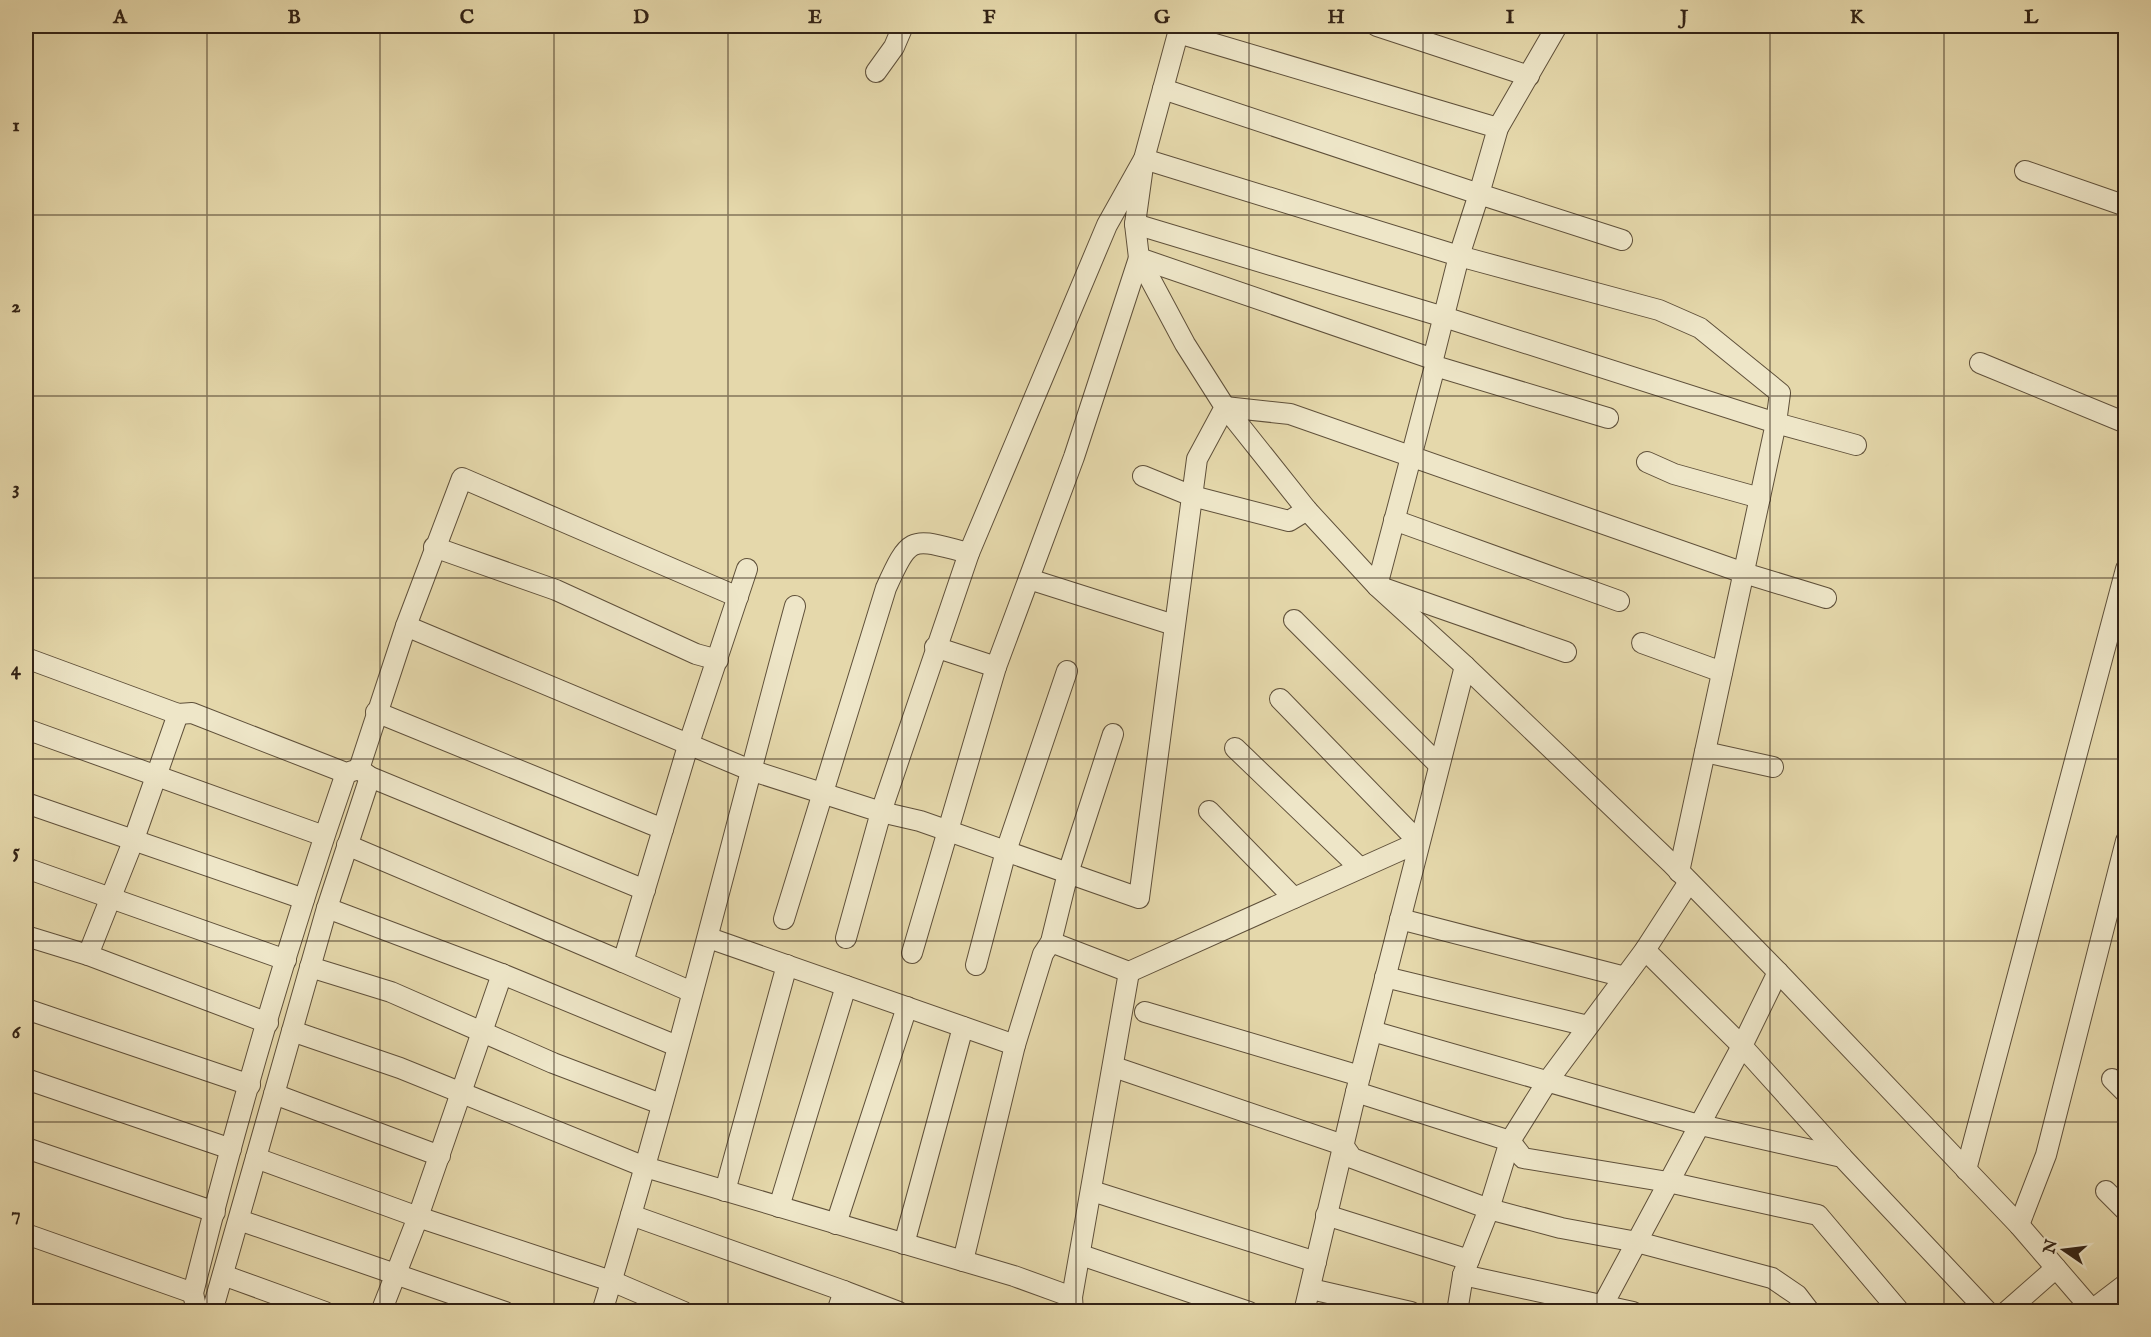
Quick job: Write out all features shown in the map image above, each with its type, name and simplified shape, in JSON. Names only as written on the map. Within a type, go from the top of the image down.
[{"type":"street","points":[[876,72],[894,47],[903,26]]},
{"type":"street","points":[[1377,26],[1529,76]]},
{"type":"street","points":[[1377,586],[1459,256],[1498,128],[1557,26]]},
{"type":"street","points":[[1498,128],[1179,29],[1144,159],[1135,224],[1139,258],[1185,344],[1225,407],[1307,510],[1377,586],[1465,666],[1684,877],[1778,972],[2019,1225],[2093,1310],[2126,1284]]},
{"type":"street","points":[[1163,89],[1622,240]]},
{"type":"street","points":[[1144,159],[1459,256],[1659,310],[1700,328],[1780,393],[1776,423],[1705,752],[1684,877],[1645,950],[1547,1082],[1510,1141],[1489,1209],[1466,1267],[1457,1311]]},
{"type":"street","points":[[846,938],[881,812],[935,647],[969,554],[1107,225],[1144,159]]},
{"type":"street","points":[[2025,171],[2126,206]]},
{"type":"street","points":[[1135,224],[1444,317],[1776,423],[1856,445]]},
{"type":"street","points":[[1139,258],[1434,363],[1608,418]]},
{"type":"street","points":[[912,953],[996,667],[1074,457],[1139,258]]},
{"type":"street","points":[[1980,363],[2126,423]]},
{"type":"street","points":[[1225,407],[1290,414],[1744,573],[1826,598]]},
{"type":"street","points":[[406,626],[688,746],[750,770],[881,812],[920,821],[1139,898],[1197,459],[1225,407]]},
{"type":"street","points":[[1647,462],[1674,474],[1760,498]]},
{"type":"street","points":[[1143,477],[1192,496],[1289,521],[1307,510]]},
{"type":"street","points":[[212,1311],[347,844],[358,773],[375,712],[434,547],[462,478],[738,597]]},
{"type":"street","points":[[1394,520],[1620,601]]},
{"type":"street","points":[[784,919],[886,588],[903,551],[912,545],[926,543],[969,554]]},
{"type":"street","points":[[434,547],[556,590],[696,654],[718,660]]},
{"type":"street","points":[[622,962],[688,746],[747,569]]},
{"type":"street","points":[[1966,1170],[2126,569]]},
{"type":"street","points":[[1029,579],[1174,625]]},
{"type":"street","points":[[1377,586],[1566,651]]},
{"type":"street","points":[[602,1311],[709,938],[750,770],[795,606]]},
{"type":"street","points":[[1294,620],[1438,764]]},
{"type":"street","points":[[1642,643],[1722,672]]},
{"type":"street","points":[[935,647],[996,667]]},
{"type":"street","points":[[26,658],[178,714],[192,712],[358,773],[645,890]]},
{"type":"street","points":[[1304,1311],[1358,1084],[1438,764],[1465,666]]},
{"type":"street","points":[[976,965],[1006,851],[1067,671]]},
{"type":"street","points":[[1280,699],[1419,842]]},
{"type":"street","points":[[375,712],[663,829]]},
{"type":"street","points":[[88,955],[112,900],[178,714]]},
{"type":"street","points":[[26,729],[324,836]]},
{"type":"street","points":[[963,1261],[1015,1045],[1043,954],[1051,942],[1068,873],[1113,734]]},
{"type":"street","points":[[1235,748],[1360,868]]},
{"type":"street","points":[[1705,752],[1773,767]]},
{"type":"street","points":[[26,1234],[195,1302],[231,1149],[304,899],[324,836],[358,773]]},
{"type":"street","points":[[26,802],[304,899]]},
{"type":"street","points":[[1209,811],[1294,898]]},
{"type":"street","points":[[2019,1225],[2046,1155],[2126,841]]},
{"type":"street","points":[[1051,942],[1130,972],[1419,842]]},
{"type":"street","points":[[347,844],[692,992]]},
{"type":"street","points":[[26,868],[286,960]]},
{"type":"street","points":[[327,908],[502,974],[677,1046]]},
{"type":"street","points":[[1400,919],[1625,977]]},
{"type":"street","points":[[26,936],[88,955],[268,1023]]},
{"type":"street","points":[[709,938],[1015,1045]]},
{"type":"street","points":[[1645,950],[1742,1046],[1842,1157],[1988,1311]]},
{"type":"street","points":[[725,1191],[787,965]]},
{"type":"street","points":[[310,967],[390,992],[553,1063],[661,1104]]},
{"type":"street","points":[[292,1031],[400,1068],[461,1095],[645,1167],[963,1261],[1073,1304],[1130,972]]},
{"type":"street","points":[[1601,1308],[1742,1046],[1778,972]]},
{"type":"street","points":[[381,1311],[398,1273],[502,974]]},
{"type":"street","points":[[1385,977],[1588,1026]]},
{"type":"street","points":[[779,1207],[846,986]]},
{"type":"street","points":[[836,1224],[907,1007]]},
{"type":"street","points":[[26,1009],[250,1085]]},
{"type":"street","points":[[1146,1012],[1358,1084],[1510,1141],[1523,1158],[1668,1182],[1818,1215],[1900,1311]]},
{"type":"street","points":[[904,1244],[963,1027]]},
{"type":"street","points":[[1372,1030],[1698,1124],[1842,1157]]},
{"type":"street","points":[[1114,1067],[1343,1145],[1352,1158],[1489,1209],[1562,1228],[1637,1242],[1772,1278],[1797,1295],[1810,1311]]},
{"type":"street","points":[[26,1078],[231,1149]]},
{"type":"street","points":[[274,1094],[440,1156]]},
{"type":"street","points":[[26,1148],[215,1212]]},
{"type":"street","points":[[256,1158],[418,1217],[611,1282],[684,1311]]},
{"type":"street","points":[[1092,1191],[1316,1262]]},
{"type":"street","points":[[2106,1191],[2126,1211]]},
{"type":"street","points":[[631,1215],[899,1311]]},
{"type":"street","points":[[1326,1215],[1466,1267],[1601,1308],[1633,1311]]},
{"type":"street","points":[[239,1220],[505,1311]]},
{"type":"street","points":[[1081,1255],[1249,1311]]},
{"type":"street","points":[[2006,1311],[2056,1268]]},
{"type":"street","points":[[224,1275],[325,1311]]},
{"type":"street","points":[[1311,1289],[1411,1311]]},
{"type":"street","points":[[837,1311],[844,1291]]}]
